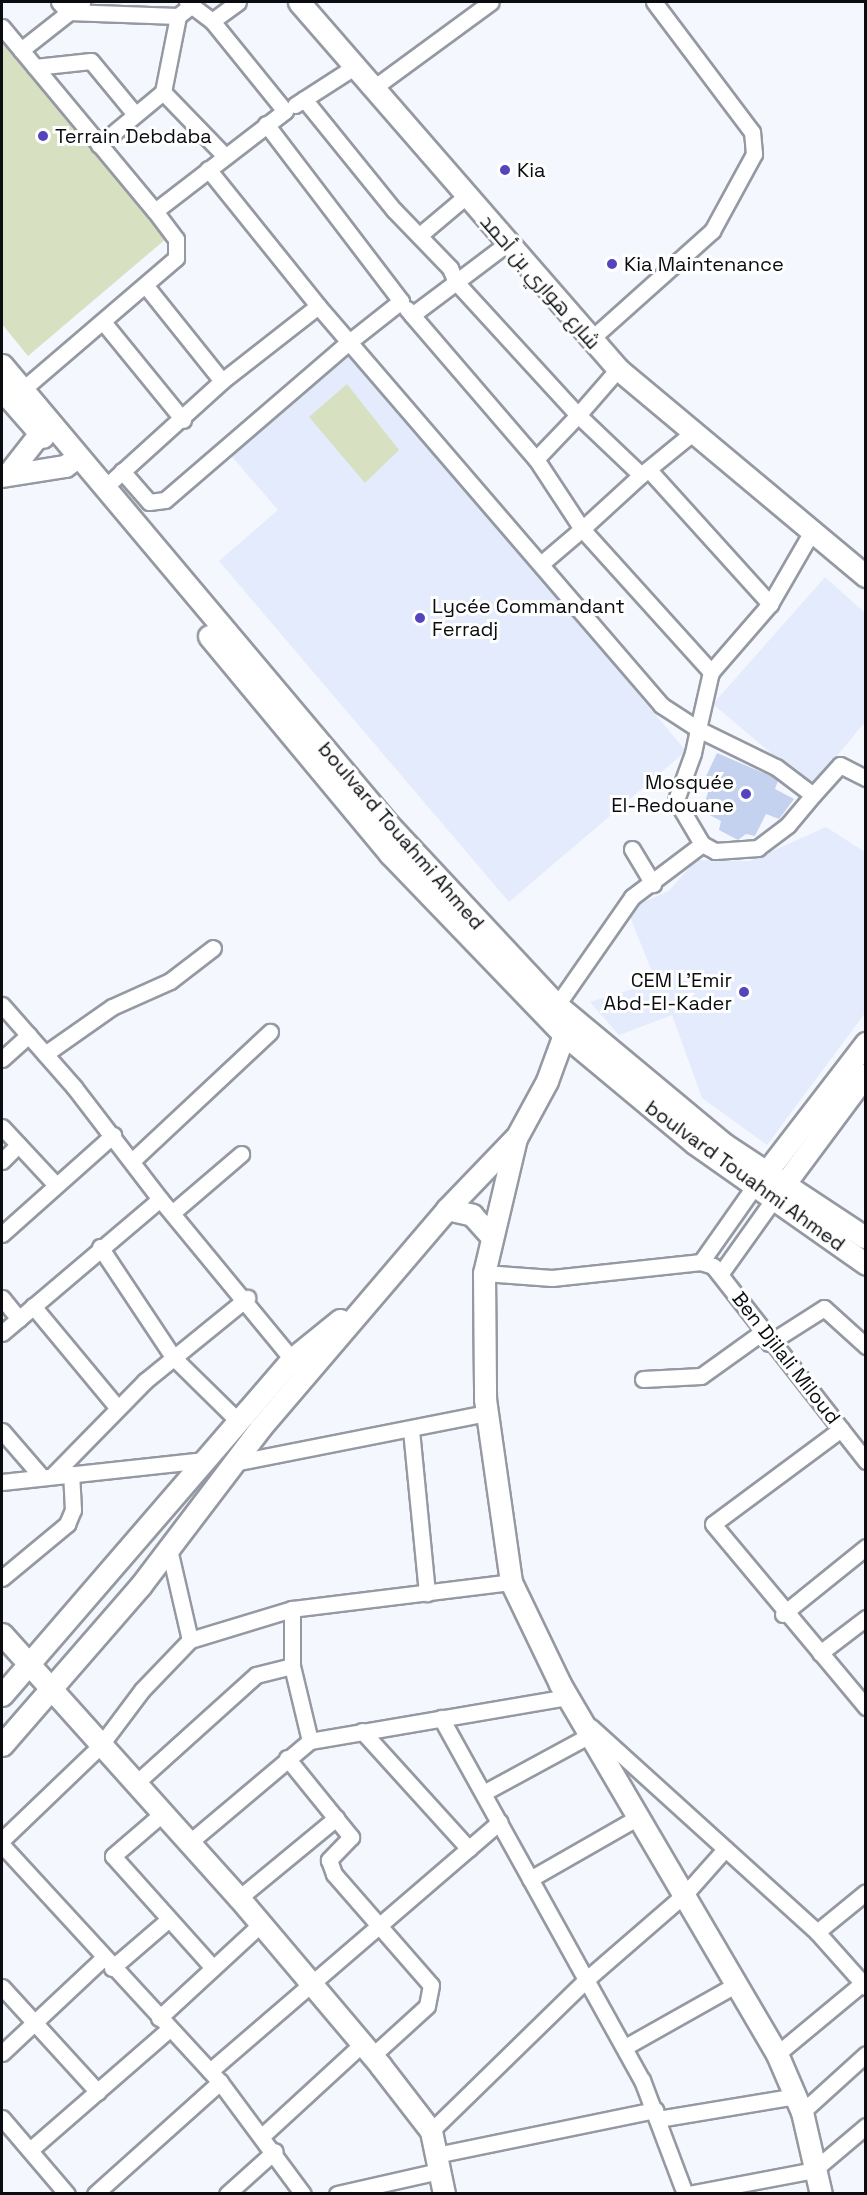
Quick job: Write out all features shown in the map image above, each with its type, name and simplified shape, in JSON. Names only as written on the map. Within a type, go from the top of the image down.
[{"type":"street","points":[[21,50],[64,7],[82,2]]},
{"type":"street","points":[[212,21],[238,2]]},
{"type":"street","name":"شارع هواري بن أحمد","points":[[299,2],[466,196],[505,245],[618,369],[690,435],[866,576]]},
{"type":"street","points":[[372,89],[491,2]]},
{"type":"street","points":[[590,340],[712,231],[754,154],[752,132],[654,2]]},
{"type":"street","points":[[99,144],[134,113],[163,92],[178,16],[189,4],[212,21],[285,111]]},
{"type":"street","points":[[64,7],[178,16]]},
{"type":"street","points":[[2,27],[155,211],[180,248],[146,286],[104,323],[12,390]]},
{"type":"street","points":[[35,67],[91,62],[134,113]]},
{"type":"street","points":[[155,211],[266,124],[354,67]]},
{"type":"street","points":[[163,92],[225,156]]},
{"type":"street","points":[[303,99],[394,210],[421,234],[456,282],[578,415],[645,473],[770,604]]},
{"type":"street","points":[[266,124],[412,315],[537,459],[582,529],[711,672]]},
{"type":"street","points":[[208,169],[318,306],[542,563],[645,688],[698,729],[776,767],[813,795]]},
{"type":"street","points":[[421,234],[466,196]]},
{"type":"street","points":[[412,315],[505,245]]},
{"type":"street","points":[[146,286],[222,381]]},
{"type":"street","points":[[122,471],[149,502],[165,500],[349,342],[402,301]]},
{"type":"street","points":[[103,489],[183,420],[222,381],[318,306]]},
{"type":"street","points":[[104,323],[183,420]]},
{"type":"street","name":"boulvard Touahmi Ahmed","points":[[2,365],[12,390],[70,462],[382,831],[591,1048],[760,1179],[866,1238]]},
{"type":"street","points":[[537,459],[618,369]]},
{"type":"street","points":[[5,475],[43,427]]},
{"type":"street","points":[[542,563],[690,435]]},
{"type":"street","points":[[5,475],[70,462]]},
{"type":"street","name":"boulvard Touahmi Ahmed","points":[[70,462],[103,489],[323,761]]},
{"type":"street","points":[[811,533],[770,604],[711,672],[698,729],[676,800],[702,844],[728,854],[758,848],[788,825],[840,765],[864,775]]},
{"type":"street","points":[[702,844],[615,916],[563,1018],[547,1081],[516,1138],[489,1233],[484,1273],[486,1413],[511,1582],[568,1697],[686,1893],[777,2054],[799,2104],[821,2193]]},
{"type":"street","points":[[632,849],[653,884]]},
{"type":"street","points":[[45,1054],[112,1007],[170,981],[213,948]]},
{"type":"street","points":[[2,1005],[112,1135],[172,1214],[247,1298],[292,1359],[306,1374]]},
{"type":"street","points":[[132,1161],[270,1032]]},
{"type":"street","points":[[2,1059],[29,1035]]},
{"type":"street","points":[[484,1273],[552,1278],[701,1262],[760,1179],[866,1043]]},
{"type":"street","points":[[547,1081],[591,1048]]},
{"type":"street","points":[[721,1274],[779,1191],[864,1078]]},
{"type":"street","points":[[2,1127],[56,1185]]},
{"type":"street","points":[[2,1234],[112,1135]]},
{"type":"street","points":[[2,1745],[48,1687],[169,1549],[234,1463],[306,1374],[447,1209],[516,1138]]},
{"type":"street","points":[[2,1161],[18,1145]]},
{"type":"street","points":[[172,1214],[241,1154]]},
{"type":"street","name":"boulvard Touahmi Ahmed","points":[[779,1191],[866,1264]]},
{"type":"street","points":[[2,1334],[100,1247],[160,1199]]},
{"type":"street","points":[[447,1209],[472,1215],[489,1233]]},
{"type":"street","points":[[100,1247],[173,1357],[237,1420]]},
{"type":"street","name":"Ben Djilali Miloud","points":[[701,1262],[721,1274],[765,1338],[866,1461]]},
{"type":"street","points":[[2,1695],[292,1359],[379,1288]]},
{"type":"street","points":[[2,1298],[19,1319]]},
{"type":"street","points":[[46,1476],[117,1407],[173,1357],[247,1298]]},
{"type":"street","points":[[33,1306],[117,1407]]},
{"type":"street","points":[[643,1379],[701,1376],[765,1338],[824,1308],[866,1346]]},
{"type":"street","points":[[234,1463],[411,1430],[486,1413]]},
{"type":"street","points":[[841,1429],[713,1524],[783,1614],[866,1707]]},
{"type":"street","points":[[411,1430],[427,1593]]},
{"type":"street","points":[[2,1431],[46,1476]]},
{"type":"street","points":[[2,1482],[71,1474],[199,1468]]},
{"type":"street","points":[[199,1468],[214,1489]]},
{"type":"street","points":[[2,1578],[67,1524],[73,1510],[71,1474]]},
{"type":"street","points":[[783,1614],[866,1546]]},
{"type":"street","points":[[169,1549],[190,1640]]},
{"type":"street","points":[[2,1840],[100,1746],[142,1690],[190,1640],[292,1608],[511,1582]]},
{"type":"street","points":[[292,1608],[292,1666],[310,1741]]},
{"type":"street","points":[[820,1653],[866,1618]]},
{"type":"street","points":[[2,1634],[100,1746],[190,1842],[367,2050],[430,2131],[444,2193]]},
{"type":"street","points":[[135,1784],[256,1676],[292,1666]]},
{"type":"street","points":[[190,1842],[287,1758],[310,1741],[568,1697]]},
{"type":"street","points":[[579,1716],[817,1932],[864,1983],[777,2054]]},
{"type":"street","points":[[441,1718],[485,1792],[530,1879],[625,2047],[656,2114],[687,2193],[814,2170],[866,2126]]},
{"type":"street","points":[[362,1731],[469,1849]]},
{"type":"street","points":[[485,1792],[590,1735]]},
{"type":"street","points":[[262,2136],[367,2050],[427,2006],[431,1985],[379,1929],[334,1874],[329,1860],[351,1837],[287,1758]]},
{"type":"street","points":[[163,1813],[113,1856],[213,1968]]},
{"type":"street","points":[[530,1879],[640,1816]]},
{"type":"street","points":[[239,1898],[336,1818]]},
{"type":"street","points":[[95,2193],[215,2076],[500,1822]]},
{"type":"street","points":[[2,1845],[7,1862],[108,1963],[215,2076],[275,2151],[303,2193]]},
{"type":"street","points":[[430,2131],[588,1978],[686,1893],[725,1849]]},
{"type":"street","points":[[817,1932],[866,1892]]},
{"type":"street","points":[[2,2053],[33,2022],[169,1919]]},
{"type":"street","points":[[30,2150],[98,2092],[164,2024],[213,1968],[261,1924]]},
{"type":"street","points":[[625,2047],[736,1984]]},
{"type":"street","points":[[2,1987],[98,2092]]},
{"type":"street","points":[[337,2193],[438,2163],[656,2114],[799,2104],[866,2054]]},
{"type":"street","points":[[3,2123],[67,2193]]},
{"type":"street","points":[[227,2193],[275,2151]]},
{"type":"shaded area","name":"Lycée Commandant Ferradj","points":[[348,351],[686,751],[509,902],[219,561],[278,510],[228,452]]},
{"type":"shaded area","points":[[825,577],[865,613],[865,722],[811,787],[713,704]]},
{"type":"shaded area","name":"CEM L'Emir Abd-El-Kader","points":[[826,827],[865,852],[865,1013],[767,1145],[702,1098],[672,1015],[619,1035],[590,1002],[656,982],[627,909],[669,891],[696,860],[750,861]]},
{"type":"green space","name":"Terrain Debdaba","points":[[2,34],[167,238],[28,356],[2,324]]},
{"type":"green space","points":[[347,384],[399,450],[365,483],[309,417]]},
{"type":"building","name":"Mosquée El-Redouane","points":[[717,753],[773,777],[778,781],[775,789],[794,799],[779,819],[766,814],[755,836],[746,834],[738,840],[719,830],[721,821],[702,811],[709,789],[702,785]]},
{"type":"place","name":"Terrain Debdaba","points":[[43,136]]},
{"type":"place","name":"Kia","points":[[505,170]]},
{"type":"place","name":"Kia Maintenance","points":[[612,264]]},
{"type":"place","name":"Lycée Commandant Ferradj","points":[[420,618]]},
{"type":"place","name":"Mosquée El-Redouane","points":[[746,794]]},
{"type":"place","name":"CEM L'Emir Abd-El-Kader","points":[[744,992]]}]
